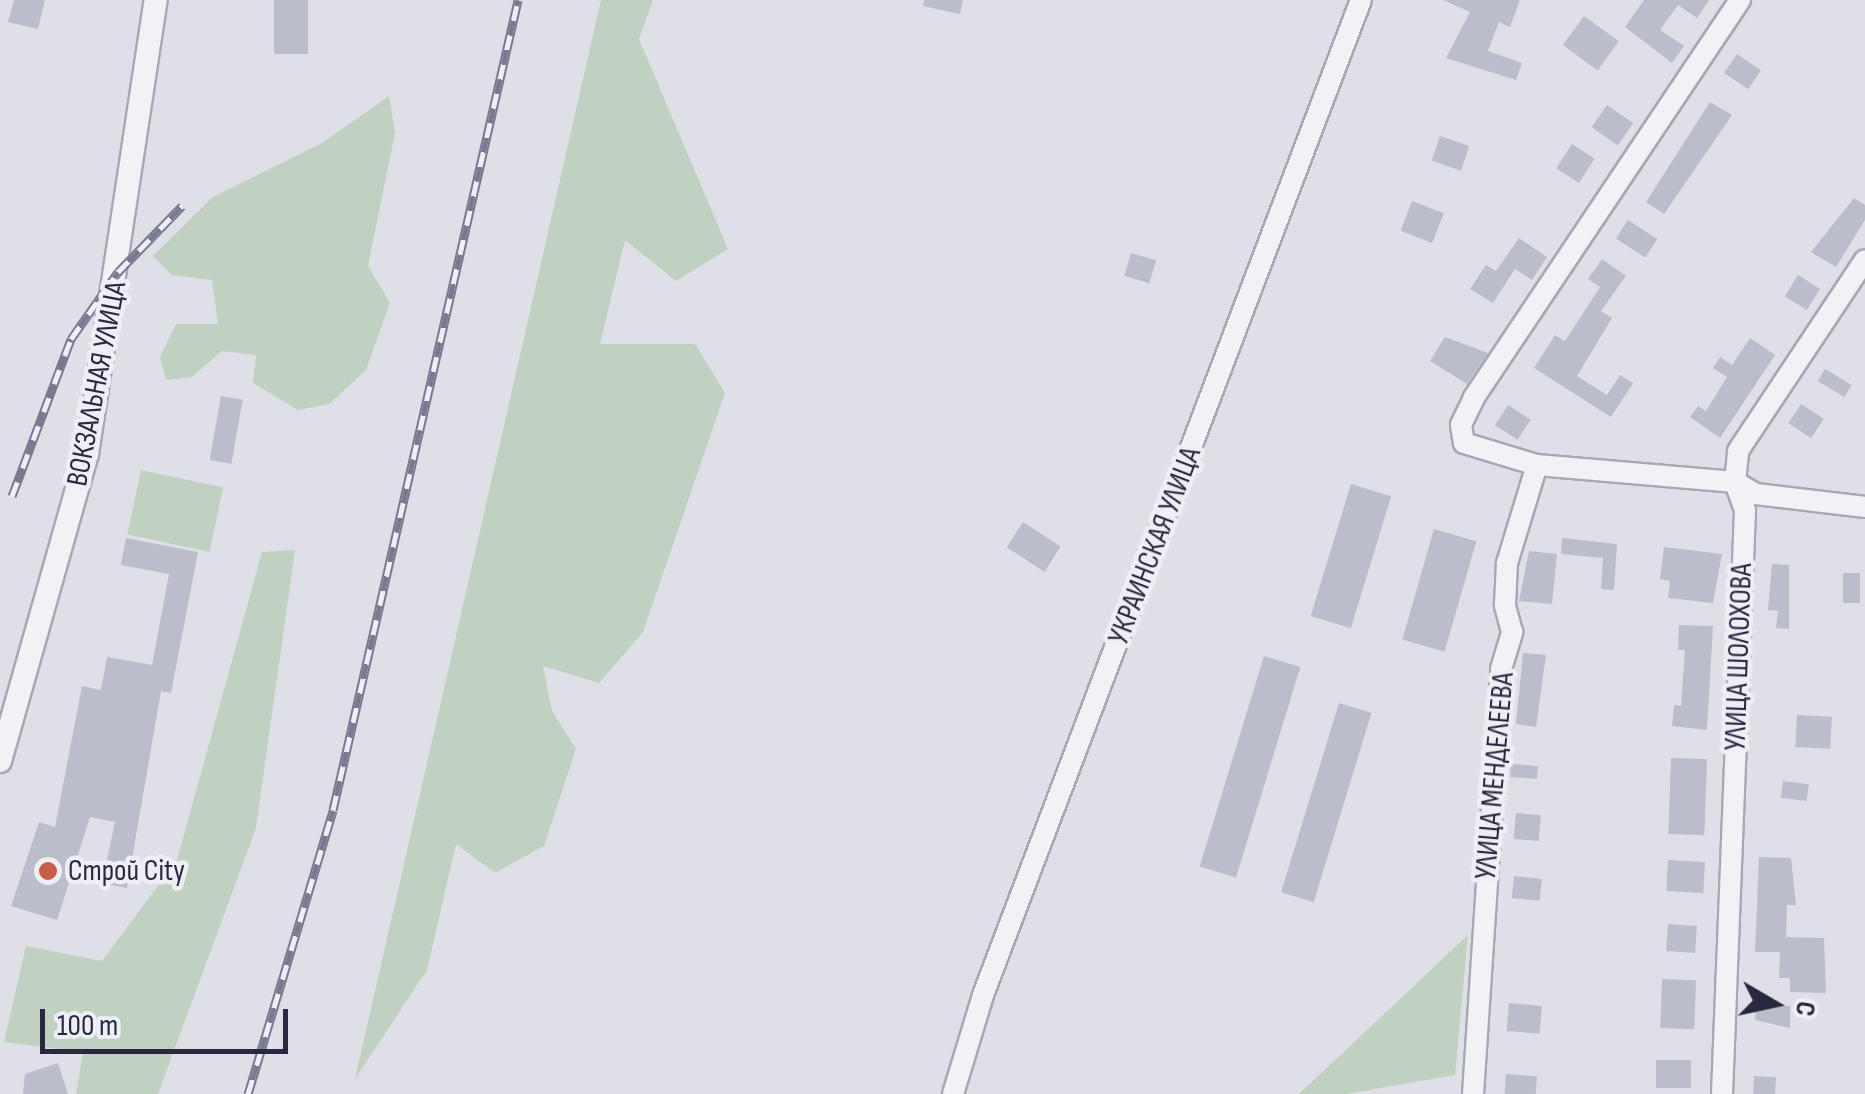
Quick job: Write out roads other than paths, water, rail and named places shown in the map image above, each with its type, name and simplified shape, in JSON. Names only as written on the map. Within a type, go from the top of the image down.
[{"type":"street","name":"ВОКЗАЛЬНАЯ УЛИЦА","points":[[0,760],[87,454],[156,0]]},
{"type":"street","name":"УКРАИНСКАЯ УЛИЦА","points":[[953,1094],[983,995],[1361,0]]},
{"type":"street","points":[[1740,0],[1474,398],[1461,425],[1464,444],[1537,465],[1735,482],[1756,494],[1865,508]]},
{"type":"street","name":"УЛИЦА ШОЛОХОВА","points":[[1722,1094],[1745,510],[1735,482],[1738,451],[1865,260]]},
{"type":"street","name":"УЛИЦА МЕНДЕЛЕЕВА","points":[[1473,1094],[1501,669],[1512,632],[1505,605],[1507,564],[1537,465]]},
{"type":"railway","points":[[248,1094],[333,810],[518,0]]},
{"type":"railway","points":[[12,496],[71,339],[118,272],[182,206]]},
{"type":"place","name":"Строй City","points":[[48,871]]}]
